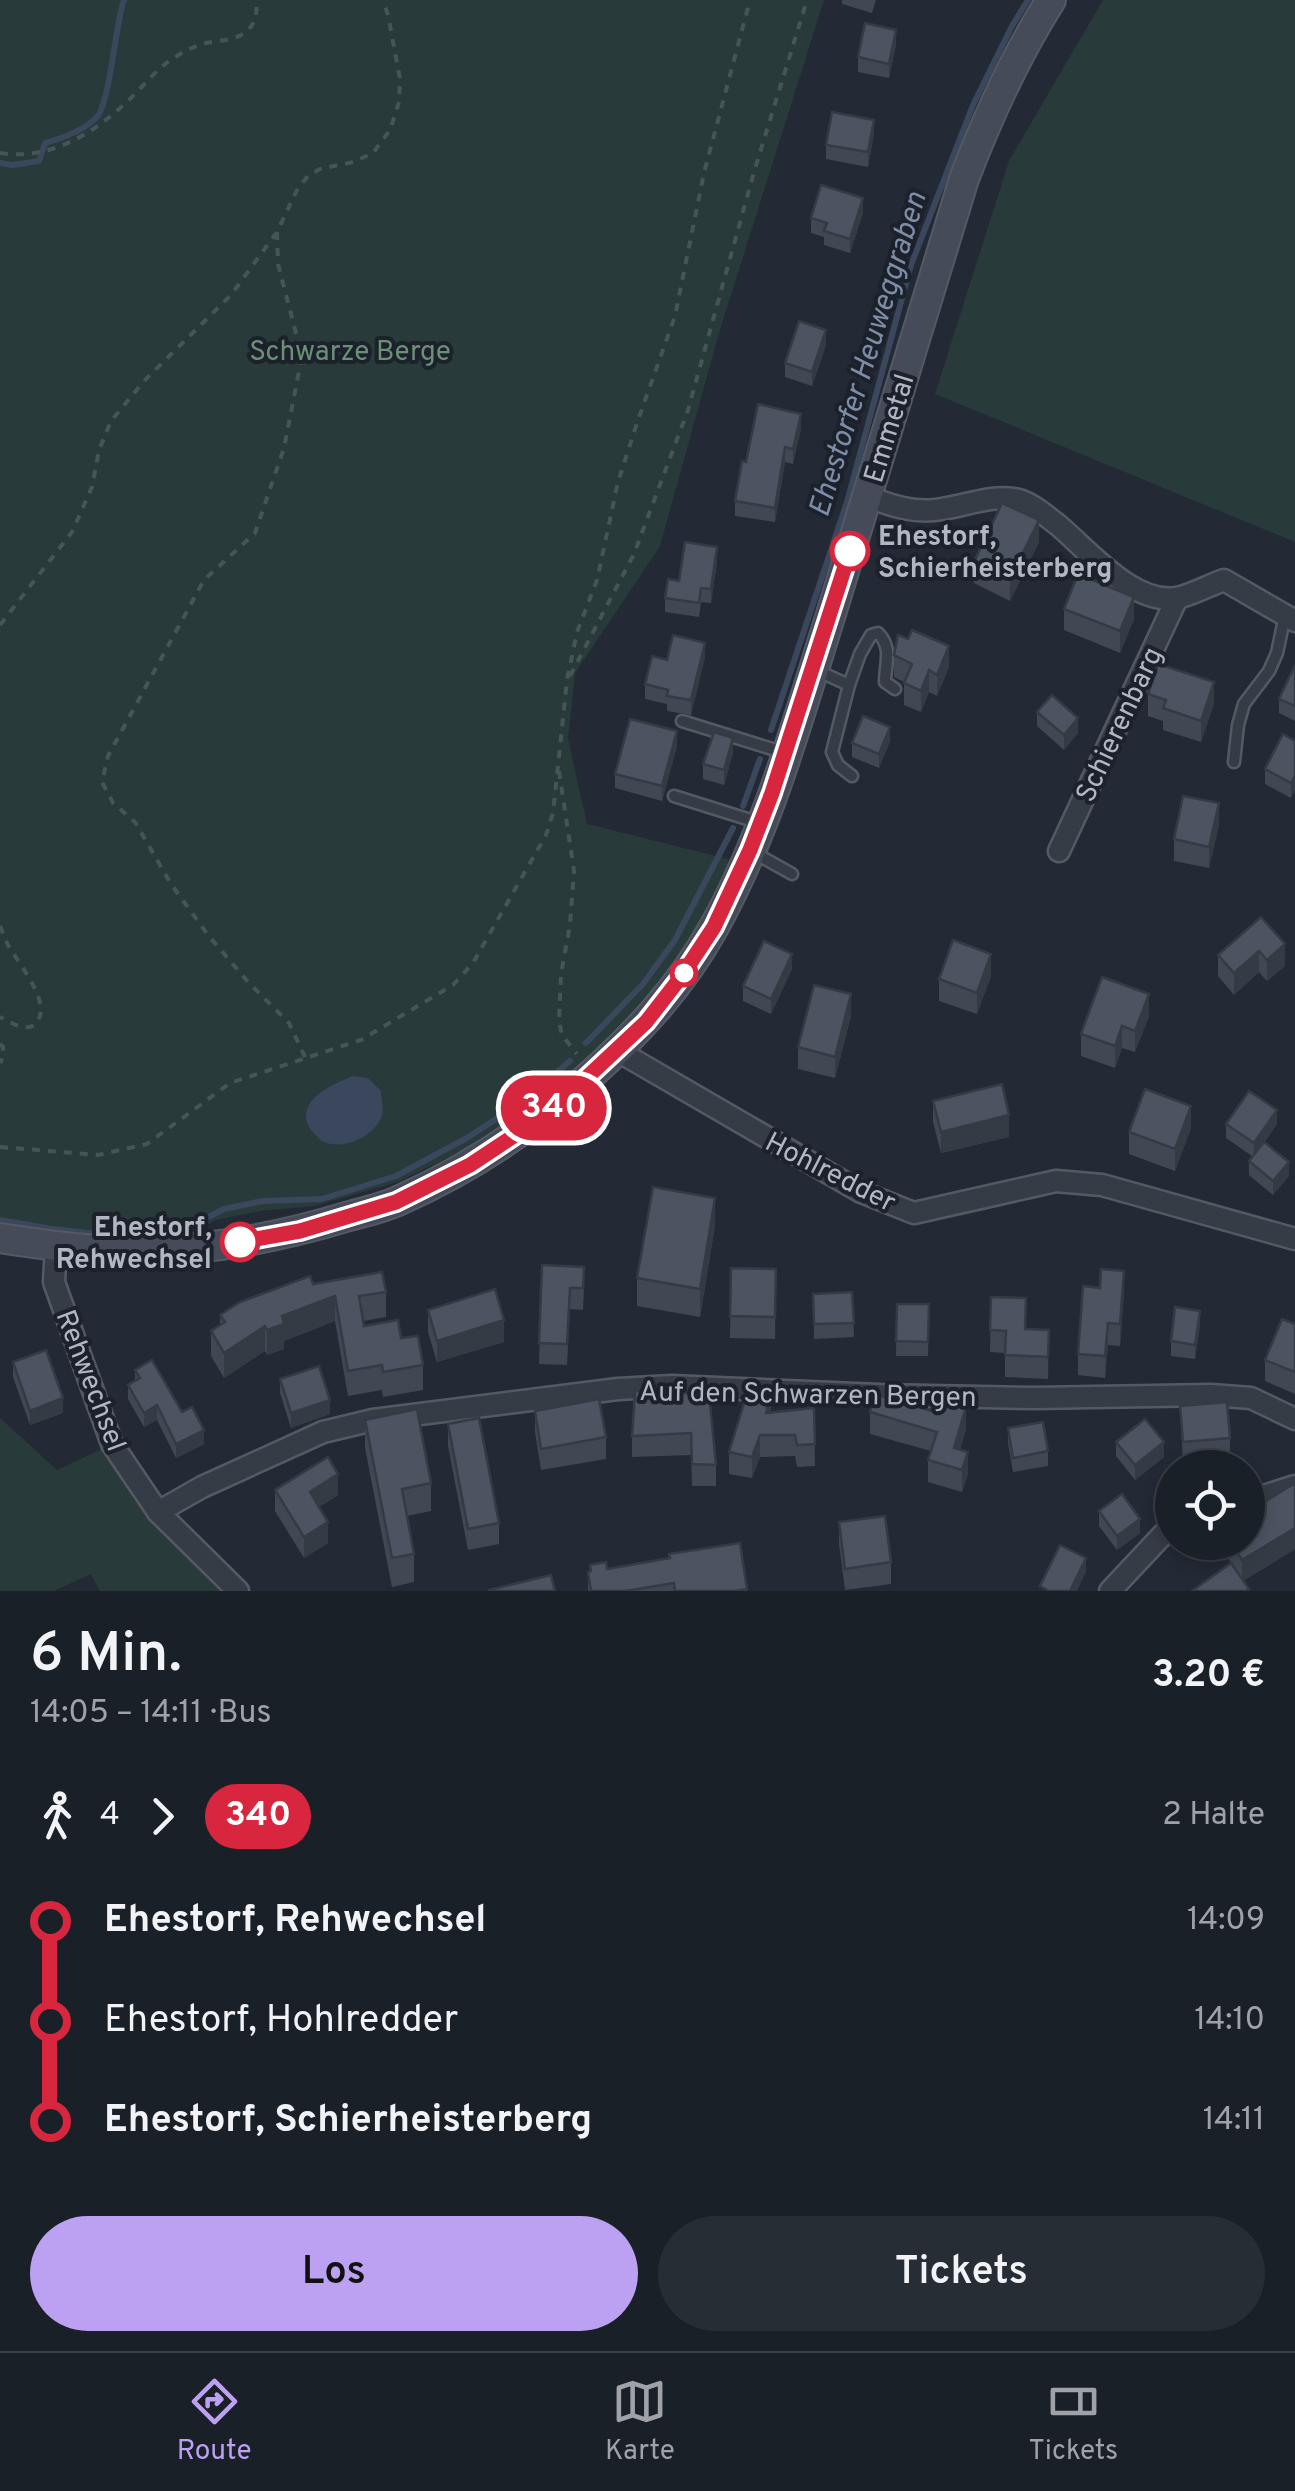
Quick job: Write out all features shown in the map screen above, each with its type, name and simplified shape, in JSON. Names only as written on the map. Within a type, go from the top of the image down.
[{"type":"main road","name":"Emmetal","points":[[0,1238],[123,1251],[170,1250],[300,1231],[396,1202],[470,1165],[550,1112],[646,1022],[714,927],[761,823],[814,669],[964,178],[1012,66],[1051,0]]},
{"type":"street","points":[[867,496],[906,510],[939,510],[1004,497],[1025,502],[1080,544],[1112,575],[1151,595],[1177,598],[1224,580],[1290,618]]},
{"type":"street","name":"Schierenbarg","points":[[1059,850],[1177,598]]},
{"type":"street","name":"Hohlredder","points":[[618,1050],[861,1192],[914,1212],[1056,1181],[1102,1185],[1295,1239]]},
{"type":"street","name":"Rehwechsel","points":[[56,1246],[54,1282],[112,1444],[158,1512],[238,1591]]},
{"type":"street","name":"Auf den Schwarzen Bergen","points":[[158,1512],[202,1487],[323,1432],[374,1420],[618,1389],[672,1386],[880,1396],[1035,1398],[1211,1395],[1251,1398],[1295,1418]]},
{"type":"street","points":[[1265,1496],[1295,1486]]},
{"type":"street","points":[[1110,1591],[1155,1543]]},
{"type":"lane","points":[[1234,762],[1244,704],[1269,671],[1290,618]]},
{"type":"lane","points":[[852,776],[838,764],[832,752],[849,685],[871,634],[883,637],[888,649],[886,682],[895,689]]},
{"type":"lane","points":[[814,669],[849,685]]},
{"type":"lane","points":[[682,721],[786,753]]},
{"type":"lane","points":[[674,796],[761,823]]},
{"type":"lane","points":[[750,850],[792,874]]},
{"type":"path","points":[[0,153],[42,152],[92,130],[173,58],[188,49],[244,34],[254,23],[256,0]]},
{"type":"path","points":[[0,624],[72,532],[92,488],[99,450],[110,421],[144,381],[231,296],[277,232],[308,176],[373,153],[390,130],[399,102],[400,78],[383,0]]},
{"type":"path","points":[[0,1147],[98,1155],[147,1144],[230,1084],[362,1040],[453,985],[473,962],[546,835],[553,813],[577,632],[598,580],[618,482],[636,423],[675,316],[704,172],[750,0]]},
{"type":"path","points":[[568,680],[634,554],[688,410],[807,0]]},
{"type":"path","points":[[277,232],[278,264],[302,356],[284,448],[254,533],[204,580],[108,756],[102,782],[113,803],[136,822],[171,884],[208,935],[289,1023],[306,1059]]},
{"type":"path","points":[[558,765],[574,871],[559,1021],[567,1043],[594,1072]]},
{"type":"path","points":[[0,926],[12,954],[26,970],[40,1011],[34,1026],[25,1028],[0,1017]]},
{"type":"path","points":[[0,1044],[0,1063]]},
{"type":"green space","name":"Schwarze Berge","points":[[0,0],[824,0],[719,333],[660,546],[575,673],[568,739],[587,824],[731,860],[688,942],[643,1005],[569,1078],[479,1142],[398,1182],[314,1206],[216,1220],[183,1238],[111,1241],[0,1227]]},
{"type":"green space","points":[[1103,0],[1295,0],[1295,542],[935,394],[1009,161]]},
{"type":"green space","points":[[0,1418],[57,1470],[112,1444],[238,1591],[100,1591],[91,1574],[54,1591],[0,1591]]},
{"type":"water","points":[[353,1076],[368,1078],[381,1091],[383,1112],[379,1123],[366,1135],[348,1143],[322,1141],[311,1130],[307,1110],[317,1095]]},
{"type":"building","points":[[865,23],[896,30],[889,64],[858,57]]},
{"type":"building","points":[[832,112],[874,120],[868,152],[826,145]]},
{"type":"building","points":[[821,185],[863,198],[850,239],[824,231],[827,223],[811,218]]},
{"type":"building","points":[[799,321],[826,330],[812,372],[785,363]]},
{"type":"building","points":[[758,404],[801,414],[793,449],[785,447],[775,508],[735,501]]},
{"type":"building","points":[[1002,503],[1039,520],[1010,579],[974,562]]},
{"type":"building","points":[[685,542],[717,547],[711,589],[701,588],[699,603],[665,598],[668,579],[679,581]]},
{"type":"building","points":[[1078,574],[1134,597],[1120,631],[1064,609]]},
{"type":"building","points":[[912,630],[949,646],[937,675],[929,670],[921,691],[904,683],[912,664],[894,655],[898,635],[908,639]]},
{"type":"building","points":[[673,635],[705,643],[691,700],[667,696],[668,690],[645,684],[652,656],[667,660]]},
{"type":"building","points":[[1158,664],[1214,682],[1201,721],[1163,708],[1166,700],[1148,694]]},
{"type":"building","points":[[1295,665],[1295,706],[1279,699]]},
{"type":"building","points":[[1052,695],[1078,718],[1064,735],[1037,712]]},
{"type":"building","points":[[863,716],[890,727],[879,754],[852,743]]},
{"type":"building","points":[[630,719],[677,731],[662,786],[615,774]]},
{"type":"building","points":[[714,732],[733,738],[724,770],[703,764]]},
{"type":"building","points":[[1283,734],[1295,741],[1295,776],[1291,783],[1265,769]]},
{"type":"building","points":[[1183,796],[1219,803],[1209,847],[1174,839]]},
{"type":"building","points":[[1261,917],[1285,944],[1267,960],[1259,951],[1234,973],[1218,955]]},
{"type":"building","points":[[953,940],[991,954],[977,993],[939,979]]},
{"type":"building","points":[[764,941],[792,954],[771,999],[743,986]]},
{"type":"building","points":[[1102,977],[1149,994],[1135,1031],[1122,1026],[1115,1046],[1081,1034]]},
{"type":"building","points":[[814,985],[851,994],[835,1057],[798,1047]]},
{"type":"building","points":[[1002,1084],[1009,1115],[941,1132],[933,1101]]},
{"type":"building","points":[[1145,1089],[1191,1106],[1175,1149],[1129,1132]]},
{"type":"building","points":[[1249,1091],[1277,1110],[1254,1143],[1226,1124]]},
{"type":"building","points":[[1264,1142],[1289,1162],[1273,1181],[1249,1161]]},
{"type":"building","points":[[653,1187],[715,1198],[700,1289],[637,1278]]},
{"type":"building","points":[[542,1265],[584,1267],[583,1288],[570,1288],[567,1344],[539,1343]]},
{"type":"building","points":[[731,1268],[776,1269],[775,1317],[730,1316]]},
{"type":"building","points":[[1101,1269],[1124,1271],[1120,1324],[1108,1323],[1105,1356],[1078,1354],[1083,1286],[1100,1288]]},
{"type":"building","points":[[382,1272],[386,1292],[359,1296],[364,1326],[398,1320],[401,1338],[418,1336],[423,1365],[383,1372],[382,1365],[348,1371],[335,1296],[282,1316],[284,1324],[267,1330],[265,1326],[224,1353],[211,1331],[225,1322],[220,1315],[240,1302],[310,1276],[313,1284]]},
{"type":"building","points":[[495,1289],[504,1320],[437,1341],[428,1310]]},
{"type":"building","points":[[852,1292],[854,1323],[814,1324],[813,1294]]},
{"type":"building","points":[[991,1297],[1026,1298],[1025,1329],[1049,1330],[1048,1357],[1005,1355],[1006,1331],[990,1330]]},
{"type":"building","points":[[897,1304],[929,1304],[928,1342],[896,1341]]},
{"type":"building","points":[[1175,1307],[1200,1311],[1195,1345],[1171,1341]]},
{"type":"building","points":[[1282,1319],[1295,1324],[1295,1372],[1265,1360]]},
{"type":"building","points":[[46,1350],[63,1398],[30,1411],[13,1362]]},
{"type":"building","points":[[152,1360],[182,1412],[192,1407],[204,1430],[176,1444],[157,1405],[144,1413],[128,1385],[140,1378],[135,1370]]},
{"type":"building","points":[[319,1366],[330,1400],[291,1413],[280,1379]]},
{"type":"building","points":[[750,1384],[771,1390],[766,1413],[814,1408],[815,1444],[797,1445],[795,1435],[760,1435],[752,1457],[729,1452]]},
{"type":"building","points":[[635,1391],[709,1394],[716,1465],[692,1464],[691,1433],[632,1436]]},
{"type":"building","points":[[875,1394],[938,1413],[942,1400],[966,1407],[954,1448],[968,1452],[962,1470],[928,1460],[937,1432],[870,1412]]},
{"type":"building","points":[[599,1399],[606,1437],[541,1449],[535,1411]]},
{"type":"building","points":[[1227,1402],[1230,1438],[1183,1442],[1180,1406]]},
{"type":"building","points":[[417,1409],[431,1483],[402,1489],[414,1554],[392,1558],[365,1420]]},
{"type":"building","points":[[479,1418],[499,1523],[468,1529],[448,1424]]},
{"type":"building","points":[[1145,1419],[1164,1442],[1135,1465],[1116,1442]]},
{"type":"building","points":[[1043,1422],[1048,1451],[1013,1458],[1008,1428]]},
{"type":"building","points":[[328,1457],[338,1474],[310,1492],[328,1522],[304,1537],[275,1490]]},
{"type":"building","points":[[1295,1483],[1295,1528],[1265,1546],[1265,1502]]},
{"type":"building","points":[[1122,1494],[1140,1519],[1117,1536],[1099,1511]]},
{"type":"building","points":[[885,1516],[891,1562],[845,1569],[839,1522]]},
{"type":"building","points":[[740,1543],[747,1589],[675,1591],[674,1583],[626,1591],[591,1591],[590,1565],[606,1562],[607,1569]]},
{"type":"building","points":[[1060,1545],[1086,1558],[1070,1591],[1049,1591],[1040,1586]]},
{"type":"building","points":[[1231,1563],[1249,1589],[1192,1591]]},
{"type":"building","points":[[551,1575],[555,1591],[489,1591],[489,1590]]},
{"type":"waterway","points":[[0,163],[39,161],[45,143],[79,130],[96,118],[105,98],[124,0]]},
{"type":"waterway","name":"Ehestorfer Heuweggraben","points":[[771,730],[847,502],[911,265],[973,105],[1028,0]]},
{"type":"waterway","name":"Ehestorfer Heuweggraben","points":[[743,806],[760,759]]},
{"type":"waterway","name":"Ehestorfer Heuweggraben","points":[[586,1043],[643,984],[675,940],[733,828]]},
{"type":"waterway","name":"Ehestorfer Heuweggraben","points":[[0,1220],[106,1235],[149,1236],[185,1229],[224,1209],[263,1201],[322,1199],[396,1176],[467,1138],[525,1100],[570,1061]]},
{"type":"bus line","name":"340","points":[[240,1242],[300,1231],[396,1202],[470,1165],[550,1112],[646,1022],[714,927],[750,850],[811,679],[850,551]]},
{"type":"place","name":"Ehestorf, Schierheisterberg","points":[[850,551]]},
{"type":"place","name":"Ehestorf, Rehwechsel","points":[[240,1242]]}]
